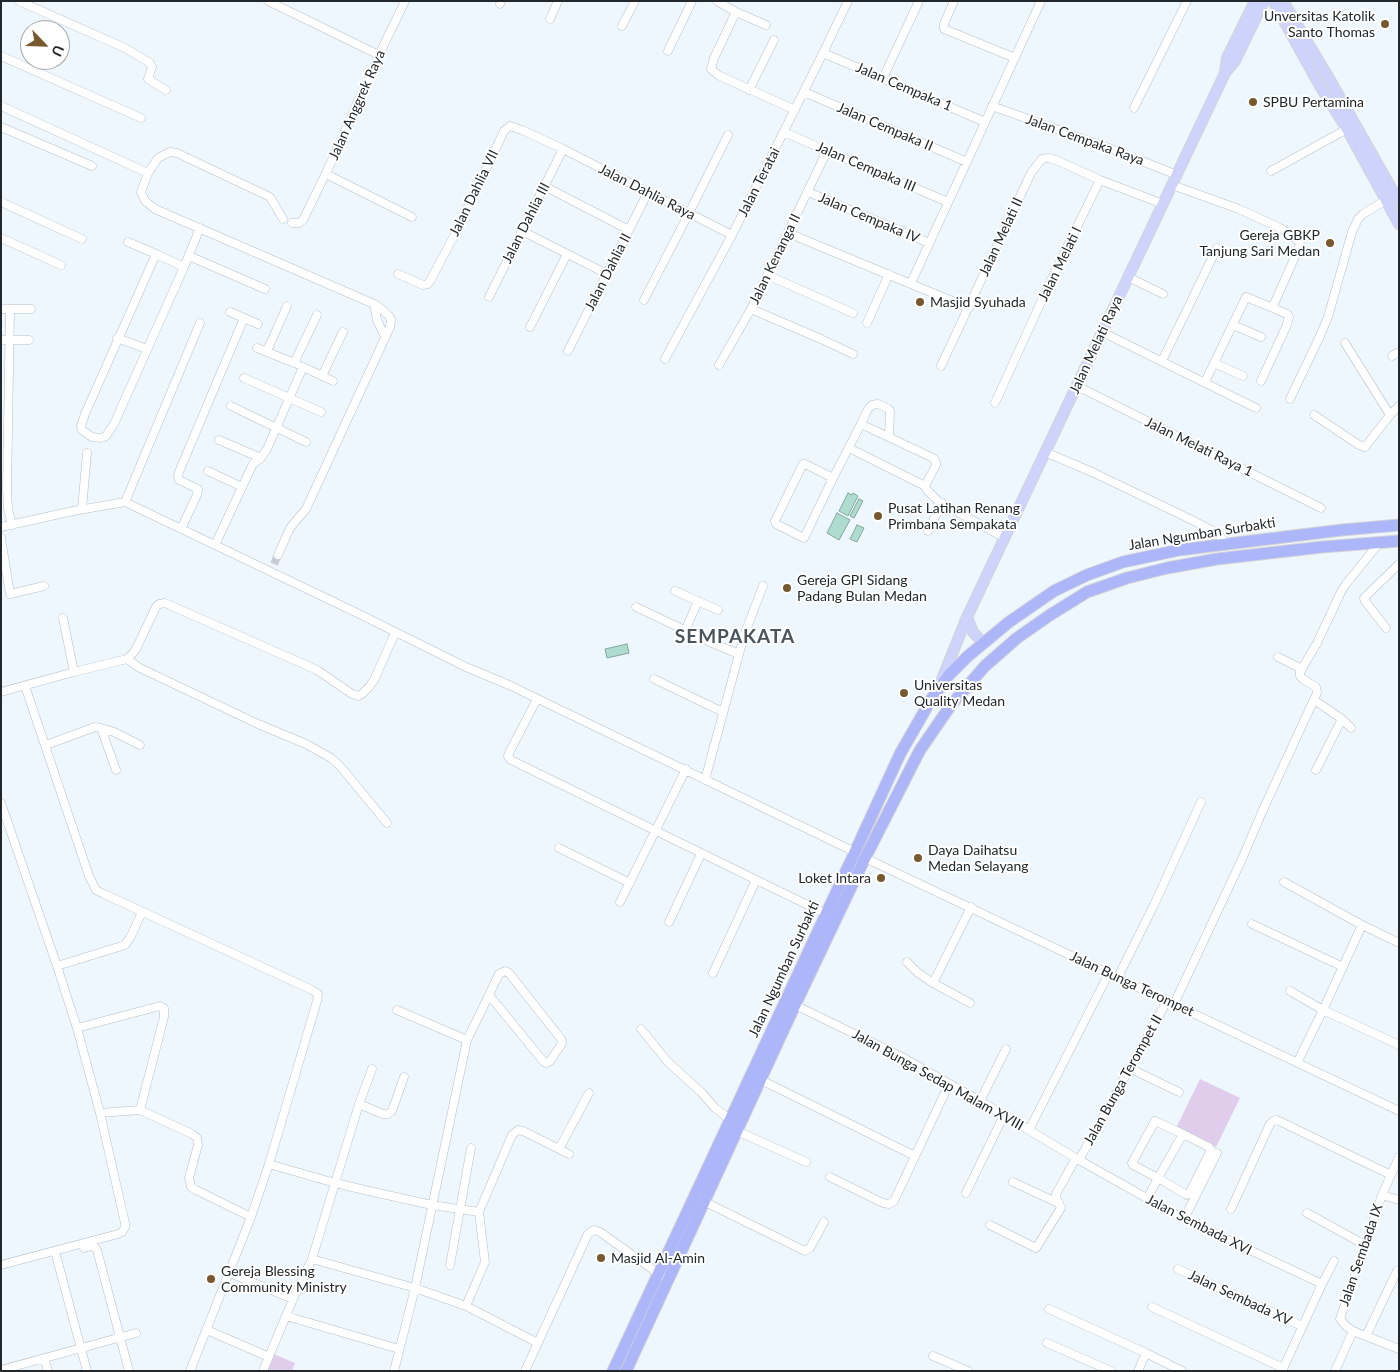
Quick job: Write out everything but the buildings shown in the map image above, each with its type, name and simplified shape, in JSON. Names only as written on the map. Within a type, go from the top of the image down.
[{"type":"highway","name":"Jalan Ngumban Surbakti","points":[[613,1371],[705,1202],[795,1005],[860,855],[900,754],[937,689],[968,656],[1008,622],[1054,591],[1086,575],[1123,562],[1180,550],[1342,530],[1395,526]]},
{"type":"highway","name":"Jalan Ngumban Surbakti","points":[[626,1371],[730,1120],[826,914],[920,750],[951,705],[985,666],[1017,638],[1050,615],[1087,592],[1126,578],[1167,568],[1218,560],[1322,547],[1399,541]]},
{"type":"highway","points":[[1218,560],[1221,545]]},
{"type":"main road","name":"Jalan Melati Raya","points":[[937,689],[967,617],[1128,277],[1225,73],[1235,61],[1264,1]]},
{"type":"main road","points":[[1274,1],[1292,16],[1399,202]]},
{"type":"main road","points":[[1291,1],[1292,16]]},
{"type":"main road","name":"Jalan Melati Raya","points":[[1225,73],[1227,58],[1253,3]]},
{"type":"main road","points":[[1257,16],[1282,6]]},
{"type":"main road","points":[[1282,6],[1320,86],[1347,129],[1397,218]]},
{"type":"main road","points":[[1320,86],[1330,80]]},
{"type":"main road","points":[[967,617],[972,632],[983,643]]},
{"type":"street","points":[[19,1],[125,48],[150,63],[152,67],[148,79],[166,90]]},
{"type":"street","points":[[268,1],[379,55]]},
{"type":"street","name":"Jalan Anggrek Raya","points":[[292,223],[300,222],[326,174],[405,1]]},
{"type":"street","points":[[550,19],[558,1]]},
{"type":"street","points":[[622,26],[634,1]]},
{"type":"street","points":[[668,51],[692,1]]},
{"type":"street","points":[[717,1],[736,12],[766,25]]},
{"type":"street","name":"Jalan Teratai","points":[[665,360],[784,132],[848,1]]},
{"type":"street","points":[[883,78],[919,1]]},
{"type":"street","points":[[954,1],[944,24],[944,29],[1014,58]]},
{"type":"street","points":[[910,284],[1041,1]]},
{"type":"street","points":[[1134,108],[1187,1]]},
{"type":"street","points":[[736,12],[714,58],[711,69],[718,75],[794,110]]},
{"type":"street","points":[[749,90],[774,40]]},
{"type":"street","name":"Jalan Cempaka 1","points":[[823,53],[985,122]]},
{"type":"street","points":[[1,56],[141,118]]},
{"type":"street","name":"Jalan Cempaka II","points":[[804,92],[967,162]]},
{"type":"street","points":[[1,106],[148,173]]},
{"type":"street","name":"Jalan Cempaka Raya","points":[[992,106],[1177,175]]},
{"type":"street","name":"Jalan Dahlia VII","points":[[398,274],[423,285],[428,284],[507,128],[510,126],[515,127],[563,149]]},
{"type":"street","points":[[1,127],[92,166]]},
{"type":"street","points":[[1271,171],[1347,129]]},
{"type":"street","name":"Jalan Cempaka III","points":[[784,132],[948,202]]},
{"type":"street","points":[[644,300],[690,213],[728,135]]},
{"type":"street","name":"Jalan Dahlia Raya","points":[[563,149],[732,234]]},
{"type":"street","name":"Jalan Dahlia III","points":[[489,297],[563,149]]},
{"type":"street","name":"Jalan Kenanga II","points":[[720,365],[751,309],[827,151]]},
{"type":"street","points":[[278,555],[290,528],[306,509],[390,327],[391,320],[379,306],[150,205],[141,192],[148,173],[158,158],[170,152],[177,153],[270,197],[283,218]]},
{"type":"street","name":"Jalan Melati II","points":[[941,366],[1031,173],[1042,159],[1056,160],[1100,180]]},
{"type":"street","points":[[326,174],[412,217]]},
{"type":"street","points":[[1100,180],[1163,204]]},
{"type":"street","name":"Jalan Melati I","points":[[995,403],[1051,280],[1100,180]]},
{"type":"street","points":[[1172,185],[1239,209],[1280,228],[1299,242],[1298,250],[1274,304]]},
{"type":"street","points":[[544,186],[629,230]]},
{"type":"street","name":"Jalan Dahlia II","points":[[568,351],[648,192]]},
{"type":"street","name":"Jalan Cempaka IV","points":[[808,192],[929,243]]},
{"type":"street","points":[[1290,400],[1328,318],[1352,232],[1363,214],[1386,200]]},
{"type":"street","points":[[1,202],[82,239]]},
{"type":"street","points":[[156,254],[117,338],[85,414],[82,426],[85,433],[92,437],[101,438],[106,436],[110,430],[200,228]]},
{"type":"street","points":[[522,231],[607,274]]},
{"type":"street","points":[[788,232],[968,308]]},
{"type":"street","points":[[1,238],[61,265]]},
{"type":"street","points":[[128,242],[184,267]]},
{"type":"street","points":[[1162,361],[1217,248]]},
{"type":"street","points":[[530,327],[567,254]]},
{"type":"street","points":[[189,256],[265,289]]},
{"type":"street","points":[[866,323],[889,274]]},
{"type":"street","points":[[767,275],[853,312]]},
{"type":"street","points":[[1128,277],[1163,294]]},
{"type":"street","points":[[1205,382],[1246,297],[1287,314],[1289,317],[1261,381]]},
{"type":"street","points":[[374,304],[377,320],[385,337]]},
{"type":"street","points":[[267,351],[288,306]]},
{"type":"street","points":[[1,309],[32,309]]},
{"type":"street","points":[[10,309],[5,340],[8,509],[12,525]]},
{"type":"street","points":[[751,309],[822,338],[853,354]]},
{"type":"street","points":[[230,312],[258,324]]},
{"type":"street","points":[[294,363],[317,315]]},
{"type":"street","points":[[181,530],[198,489],[179,480],[178,472],[244,318]]},
{"type":"street","points":[[1,527],[82,509],[124,502],[200,323]]},
{"type":"street","points":[[1233,325],[1261,338]]},
{"type":"street","points":[[322,376],[343,332]]},
{"type":"street","points":[[1102,332],[1256,408]]},
{"type":"street","points":[[117,338],[147,349]]},
{"type":"street","points":[[5,340],[29,340]]},
{"type":"street","points":[[1345,342],[1390,415]]},
{"type":"street","points":[[257,348],[333,381]]},
{"type":"street","points":[[1214,363],[1243,376]]},
{"type":"street","points":[[214,545],[253,464],[261,458],[267,449],[304,367]]},
{"type":"street","points":[[244,378],[321,412]]},
{"type":"street","name":"Jalan Melati Raya 1","points":[[1077,386],[1321,508]]},
{"type":"street","points":[[833,478],[803,464],[775,521],[776,524],[804,538],[848,448],[868,409],[872,405],[878,404],[890,411],[889,437]]},
{"type":"street","points":[[231,406],[306,442]]},
{"type":"street","points":[[1314,415],[1365,447],[1399,406]]},
{"type":"street","points":[[861,424],[933,458],[936,465],[925,486]]},
{"type":"street","points":[[219,440],[261,458]]},
{"type":"street","points":[[848,448],[925,486],[942,503],[1005,538]]},
{"type":"street","points":[[1045,452],[1190,518],[1217,533],[1221,545]]},
{"type":"street","points":[[82,509],[87,453]]},
{"type":"street","points":[[208,471],[242,487]]},
{"type":"street","name":"Jalan Bunga Terompet","points":[[124,502],[214,545],[272,568],[395,633],[686,769],[860,855],[1399,1111]]},
{"type":"street","points":[[928,531],[942,503]]},
{"type":"street","points":[[1395,526],[1399,517]]},
{"type":"street","points":[[1,538],[10,594],[44,586]]},
{"type":"street","points":[[1351,728],[1342,719],[1314,700],[1317,693],[1316,687],[1301,678],[1300,672],[1317,643],[1341,592],[1380,541]]},
{"type":"street","points":[[1386,628],[1364,598],[1399,564]]},
{"type":"street","points":[[705,780],[738,654],[763,586]]},
{"type":"street","points":[[675,591],[718,610]]},
{"type":"street","points":[[685,631],[698,601]]},
{"type":"street","points":[[1,692],[127,659],[135,651],[156,607],[164,603],[317,670],[352,694],[358,696],[370,687],[395,633]]},
{"type":"street","points":[[636,607],[738,654]]},
{"type":"street","points":[[63,618],[74,672]]},
{"type":"street","points":[[1278,657],[1302,669]]},
{"type":"street","points":[[127,659],[140,668],[258,724],[306,744],[331,758],[340,766],[387,823]]},
{"type":"street","points":[[654,679],[723,712]]},
{"type":"street","points":[[25,686],[93,886],[96,890],[318,994],[269,1164],[230,1273],[190,1371]]},
{"type":"street","points":[[538,699],[509,752],[508,756],[511,760],[826,914]]},
{"type":"street","name":"Jalan Bunga Terompet II","points":[[990,1225],[1036,1248],[1060,1210],[1056,1194],[1129,1068],[1170,1002],[1242,859],[1314,700]]},
{"type":"street","points":[[1316,770],[1342,719]]},
{"type":"street","points":[[46,745],[95,727],[114,732],[140,745]]},
{"type":"street","points":[[101,728],[116,770]]},
{"type":"street","points":[[620,902],[686,769]]},
{"type":"street","points":[[1118,977],[1154,905],[1201,802]]},
{"type":"street","points":[[1,804],[58,966],[77,1028],[100,1113],[125,1220],[125,1227],[122,1232],[1,1265]]},
{"type":"street","points":[[559,848],[630,882]]},
{"type":"street","points":[[669,922],[701,854]]},
{"type":"street","points":[[713,973],[756,880]]},
{"type":"street","points":[[1284,882],[1399,944]]},
{"type":"street","points":[[933,983],[971,907]]},
{"type":"street","points":[[58,966],[124,945],[131,936],[142,912]]},
{"type":"street","points":[[1252,924],[1343,967]]},
{"type":"street","points":[[1298,1063],[1362,925]]},
{"type":"street","points":[[908,962],[933,983],[970,1003]]},
{"type":"street","points":[[394,1371],[468,1040],[489,995],[499,974],[504,971],[509,973],[561,1039],[561,1045],[550,1061],[544,1062],[489,995]]},
{"type":"street","points":[[1029,1130],[1109,973]]},
{"type":"street","points":[[1290,991],[1323,1010],[1397,1044]]},
{"type":"street","name":"Jalan Bunga Sedap Malam XVIII","points":[[795,1005],[900,1056],[1077,1159]]},
{"type":"street","points":[[77,1028],[160,1006],[164,1008],[164,1017],[140,1110]]},
{"type":"street","points":[[397,1010],[468,1040]]},
{"type":"street","points":[[641,1029],[668,1062],[730,1120]]},
{"type":"street","points":[[980,1101],[1006,1049]]},
{"type":"street","points":[[1129,1068],[1179,1092]]},
{"type":"street","points":[[263,1371],[312,1259],[359,1104],[372,1069]]},
{"type":"street","points":[[359,1104],[382,1114],[388,1114],[392,1111],[404,1077]]},
{"type":"street","points":[[761,1080],[915,1156]]},
{"type":"street","points":[[830,1177],[883,1203],[889,1204],[894,1201],[948,1084]]},
{"type":"street","points":[[560,1149],[589,1093]]},
{"type":"street","points":[[100,1113],[140,1110],[197,1138],[198,1145],[189,1178],[191,1186],[251,1217]]},
{"type":"street","points":[[966,1193],[1004,1115]]},
{"type":"street","points":[[1231,1209],[1270,1124],[1276,1120],[1391,1175]]},
{"type":"street","points":[[1153,1122],[1183,1134],[1209,1147],[1211,1150],[1189,1194],[1185,1194],[1158,1178],[1132,1163],[1153,1122]]},
{"type":"street","points":[[466,1306],[485,1262],[479,1212],[512,1135],[518,1130],[523,1131],[569,1154]]},
{"type":"street","points":[[737,1131],[806,1162]]},
{"type":"street","points":[[1147,1199],[1183,1134]]},
{"type":"street","points":[[450,1265],[471,1148]]},
{"type":"street","points":[[1184,1219],[1217,1153]]},
{"type":"street","name":"Jalan Sembada IX","points":[[1352,1331],[1341,1321],[1340,1316],[1382,1195],[1399,1157]]},
{"type":"street","name":"Jalan Sembada XVI","points":[[1077,1159],[1184,1219],[1322,1284]]},
{"type":"street","points":[[269,1164],[335,1183],[432,1205],[479,1212]]},
{"type":"street","points":[[1013,1182],[1058,1202]]},
{"type":"street","points":[[1382,1195],[1399,1200]]},
{"type":"street","points":[[705,1202],[805,1251],[810,1248],[824,1222]]},
{"type":"street","points":[[1307,1213],[1365,1244]]},
{"type":"street","points":[[525,1371],[588,1234],[592,1231],[600,1232],[664,1277]]},
{"type":"street","points":[[1,1269],[91,1246],[97,1248],[129,1371]]},
{"type":"street","points":[[56,1255],[87,1371]]},
{"type":"street","points":[[312,1259],[414,1288],[466,1306],[538,1343]]},
{"type":"street","points":[[1152,1307],[1282,1369],[1334,1261]]},
{"type":"street","name":"Jalan Sembada XV","points":[[1178,1269],[1302,1326]]},
{"type":"street","points":[[1366,1336],[1395,1283],[1397,1271]]},
{"type":"street","points":[[230,1273],[293,1299]]},
{"type":"street","points":[[1049,1309],[1182,1371]]},
{"type":"street","points":[[286,1316],[399,1349]]},
{"type":"street","points":[[207,1330],[269,1357]]},
{"type":"street","points":[[1335,1371],[1352,1331],[1399,1349]]},
{"type":"street","points":[[1,1370],[136,1333]]},
{"type":"street","points":[[1047,1343],[1110,1371]]},
{"type":"street","points":[[1138,1371],[1146,1353]]},
{"type":"street","points":[[933,1356],[968,1371]]},
{"type":"street","points":[[44,1358],[48,1371]]},
{"type":"shaded area","points":[[848,493],[858,496],[848,516],[839,511]]},
{"type":"shaded area","points":[[859,499],[863,501],[854,518],[850,516]]},
{"type":"shaded area","points":[[837,513],[850,520],[839,540],[827,533]]},
{"type":"shaded area","points":[[857,525],[864,528],[857,542],[850,539]]},
{"type":"shaded area","points":[[627,644],[629,653],[607,658],[605,649]]},
{"type":"shaded area","points":[[1200,1079],[1240,1098],[1216,1147],[1176,1128]]},
{"type":"shaded area","points":[[271,1353],[295,1363],[292,1371],[266,1371]]},
{"type":"tunnel","points":[[274,564],[278,555]]},
{"type":"place","name":"Unversitas Katolik Santo Thomas","points":[[1385,24]]},
{"type":"place","name":"SPBU Pertamina","points":[[1253,102]]},
{"type":"place","name":"Gereja GBKP Tanjung Sari Medan","points":[[1330,243]]},
{"type":"place","name":"Masjid Syuhada","points":[[920,302]]},
{"type":"place","name":"Pusat Latihan Renang Primbana Sempakata","points":[[878,516]]},
{"type":"place","name":"Gereja GPI Sidang Padang Bulan Medan","points":[[787,588]]},
{"type":"place","name":"Universitas Quality Medan","points":[[904,693]]},
{"type":"place","name":"Daya Daihatsu Medan Selayang","points":[[918,858]]},
{"type":"place","name":"Loket Intara","points":[[881,878]]},
{"type":"place","name":"Masjid Al-Amin","points":[[601,1258]]},
{"type":"place","name":"Gereja Blessing Community Ministry","points":[[211,1279]]},
{"type":"district","name":"SEMPAKATA","points":[[735,637]]}]
